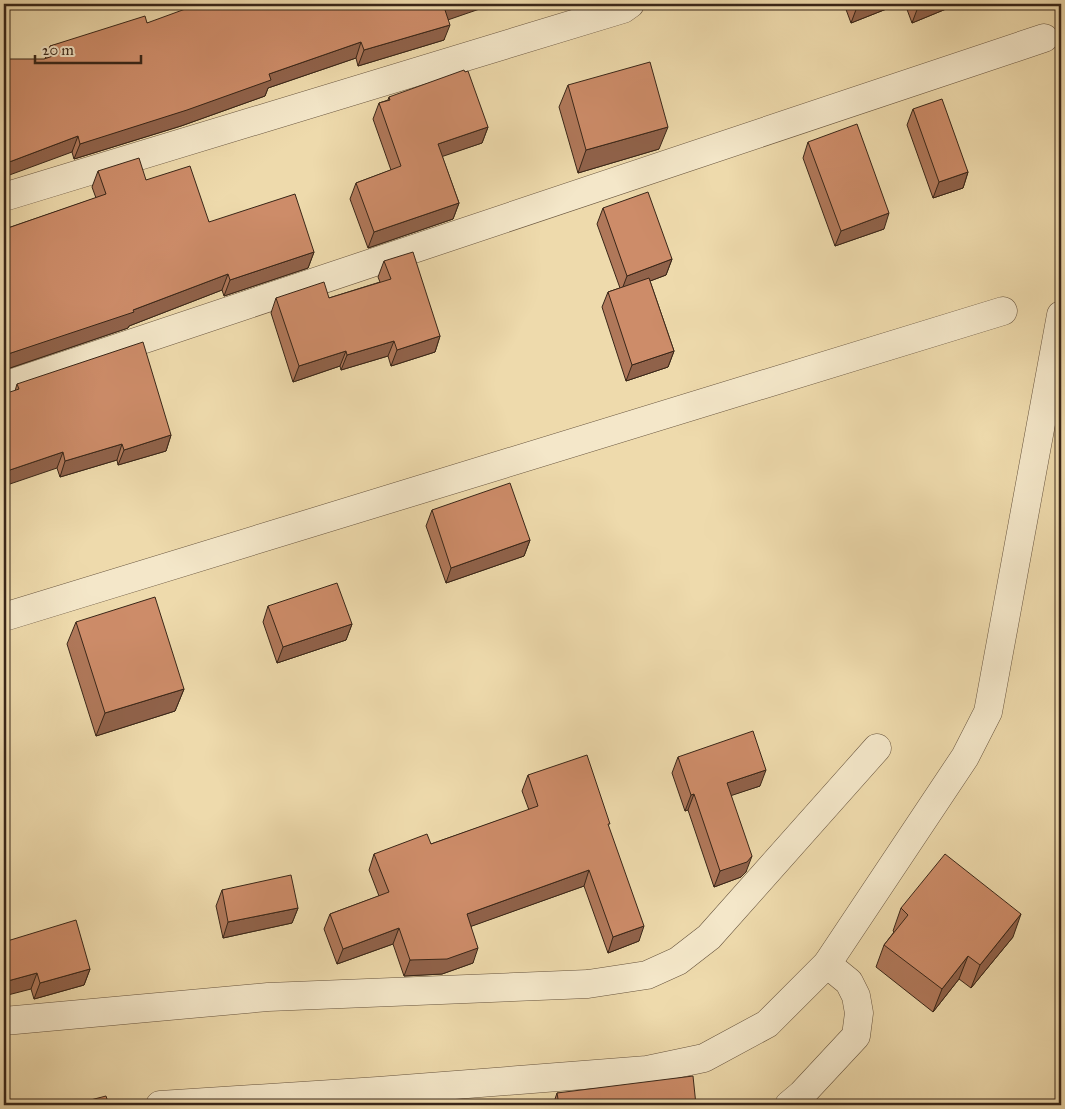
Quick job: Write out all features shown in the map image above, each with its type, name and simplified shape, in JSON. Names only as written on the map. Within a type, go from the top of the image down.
[{"type":"street","points":[[4,197],[624,8],[630,4]]},
{"type":"street","points":[[4,386],[1044,38]]},
{"type":"street","points":[[4,617],[1003,311]]},
{"type":"street","points":[[160,1105],[378,1091],[657,1068],[704,1058],[767,1024],[827,964],[964,757],[988,712],[1061,314]]},
{"type":"street","points":[[4,1021],[268,997],[588,984],[647,975],[678,961],[709,936],[877,748]]},
{"type":"street","points":[[789,1105],[802,1094],[856,1036],[860,1013],[856,996],[849,982],[827,964]]},
{"type":"building","points":[[199,4],[453,4],[444,7],[450,25],[364,50],[361,42],[269,74],[271,80],[187,110],[80,144],[78,136],[4,164],[4,59],[44,59],[53,56],[50,46],[145,16],[147,23]]},
{"type":"building","points":[[650,62],[668,127],[586,150],[568,85]]},
{"type":"building","points":[[464,70],[465,72],[468,71],[488,127],[438,144],[459,203],[374,232],[356,183],[401,166],[379,103],[390,100],[389,97]]},
{"type":"building","points":[[942,99],[968,172],[939,182],[913,109]]},
{"type":"building","points":[[857,124],[889,213],[841,231],[808,142]]},
{"type":"building","points":[[139,158],[146,180],[190,166],[209,222],[295,194],[314,252],[230,280],[228,274],[133,310],[134,312],[8,354],[4,343],[4,226],[5,229],[106,194],[98,171]]},
{"type":"building","points":[[648,192],[672,259],[627,276],[603,208]]},
{"type":"building","points":[[413,252],[440,336],[397,350],[394,341],[347,355],[346,351],[299,366],[276,298],[324,282],[329,298],[391,279],[384,261]]},
{"type":"building","points":[[649,278],[674,351],[632,365],[608,292]]},
{"type":"building","points":[[143,342],[171,435],[124,450],[122,444],[65,461],[63,452],[4,472],[4,394],[19,389],[17,384]]},
{"type":"building","points":[[510,483],[530,540],[451,568],[432,510]]},
{"type":"building","points":[[337,583],[352,624],[283,647],[268,606]]},
{"type":"building","points":[[155,597],[184,689],[105,713],[76,622]]},
{"type":"building","points":[[753,731],[766,770],[727,783],[752,856],[747,862],[720,871],[694,794],[691,795],[678,757]]},
{"type":"building","points":[[587,755],[610,824],[608,824],[644,926],[613,937],[589,870],[467,914],[478,948],[447,959],[410,960],[399,928],[343,949],[330,914],[389,892],[374,854],[427,834],[431,844],[538,806],[528,775]]},
{"type":"building","points":[[945,854],[1021,914],[980,965],[968,956],[942,989],[884,945],[908,915],[901,908]]},
{"type":"building","points":[[291,875],[298,908],[228,922],[222,890]]},
{"type":"building","points":[[76,920],[90,969],[40,983],[37,973],[4,982],[4,942]]},
{"type":"building","points":[[693,1076],[696,1105],[559,1105],[557,1093]]},
{"type":"building","points":[[106,1096],[109,1105],[71,1105]]}]
